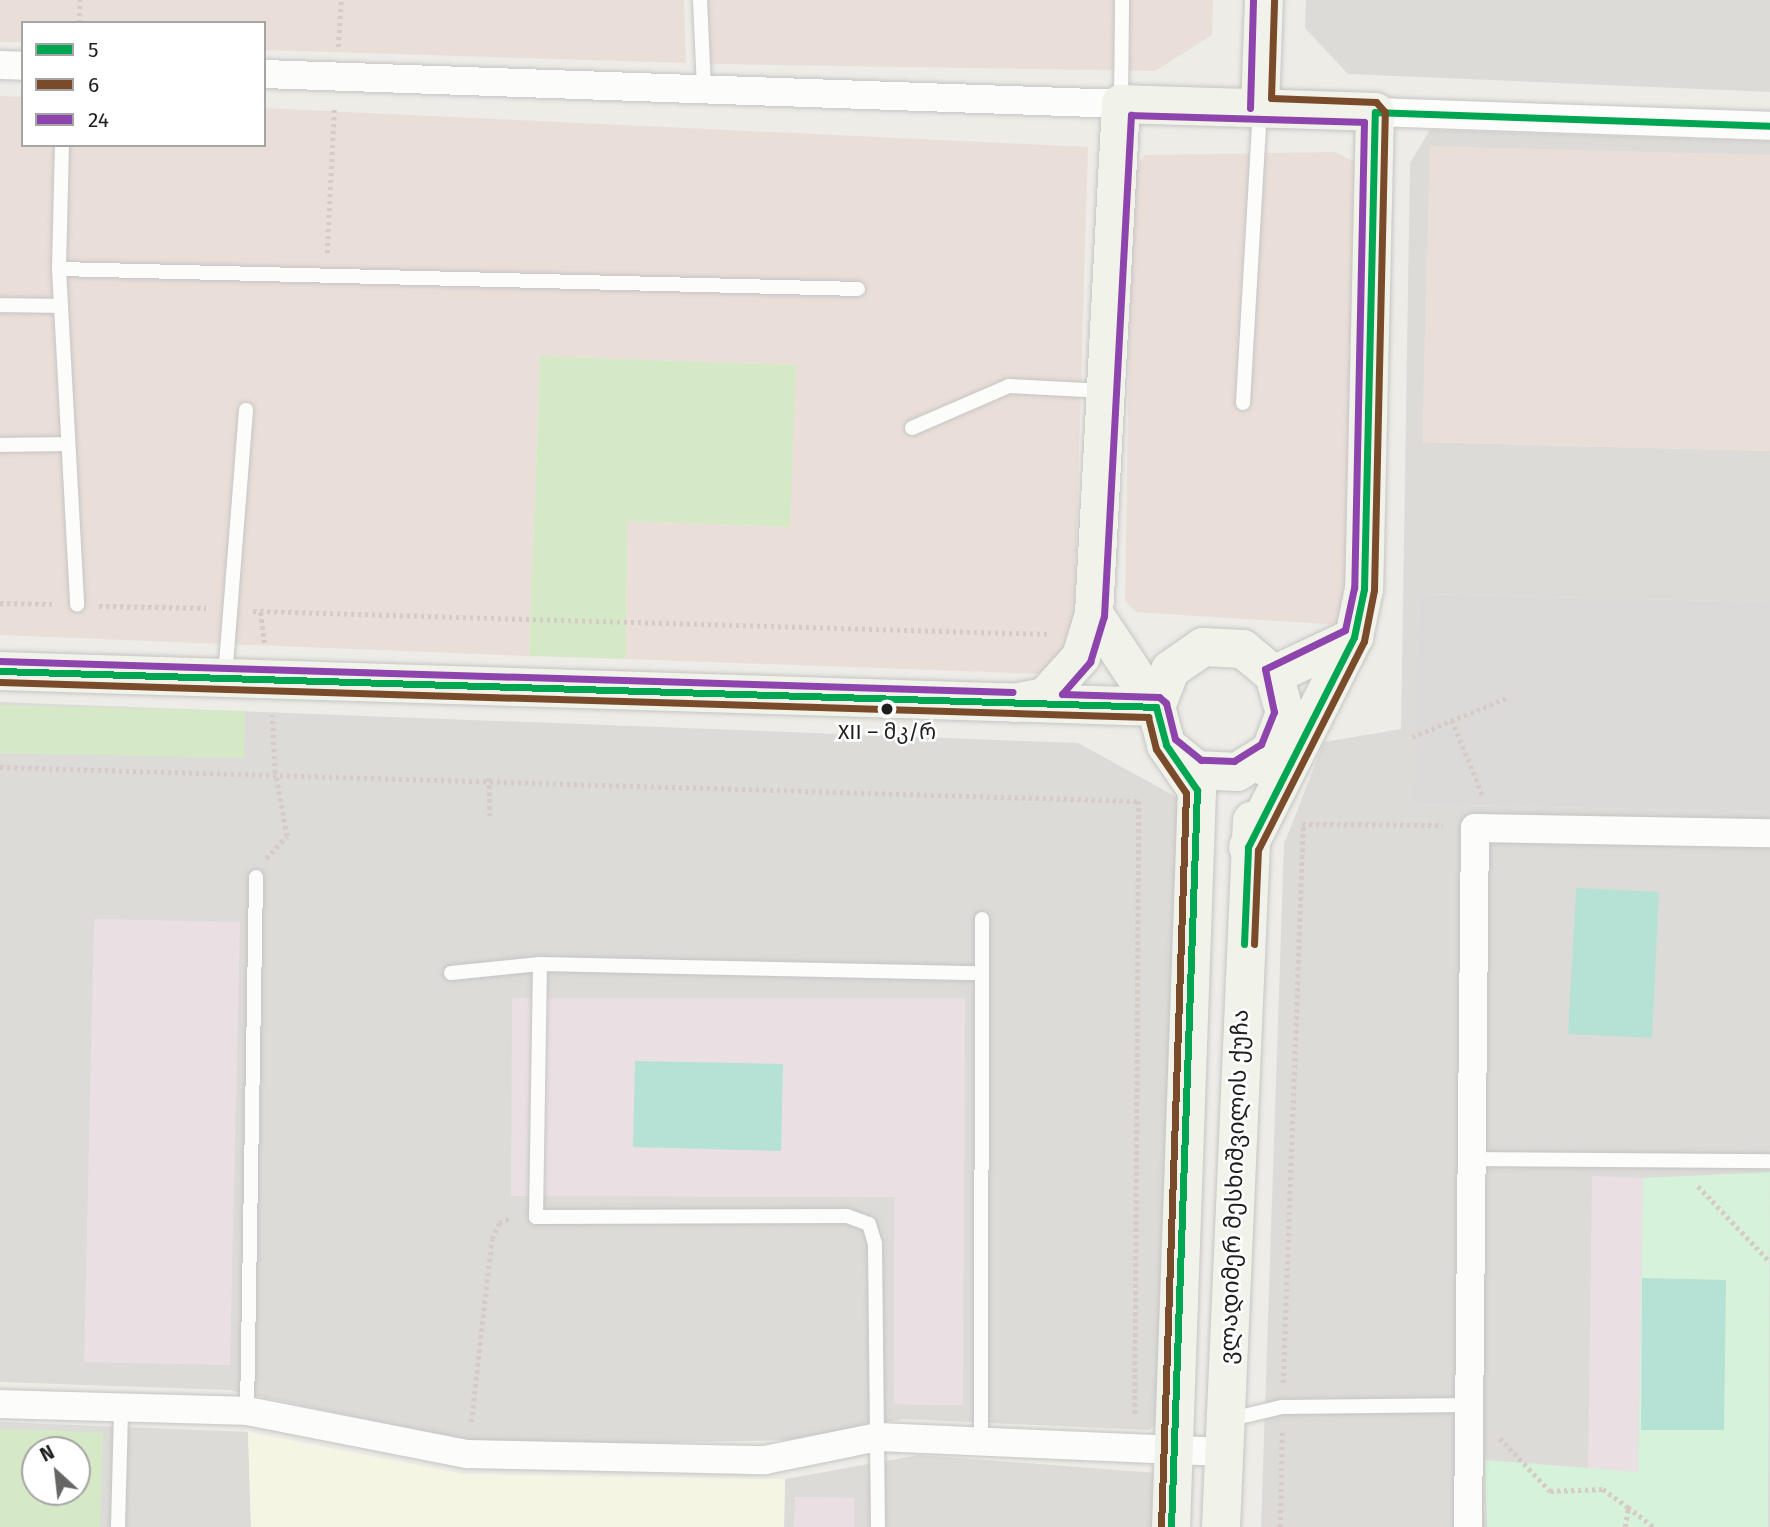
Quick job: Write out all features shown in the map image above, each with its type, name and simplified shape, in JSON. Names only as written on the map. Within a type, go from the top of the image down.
[{"type":"street","points":[[1260,108],[1264,0]]},
{"type":"street","points":[[0,65],[21,66]]},
{"type":"street","points":[[266,74],[1770,126]]},
{"type":"street","points":[[1014,703],[1045,697],[1081,657],[1094,614],[1121,104]]},
{"type":"street","points":[[1248,847],[1353,637],[1364,589],[1375,113]]},
{"type":"street","points":[[1094,614],[1156,707],[1166,745],[1197,790],[1171,1527]]},
{"type":"street","points":[[1275,675],[1353,637]]},
{"type":"street","points":[[1156,707],[1170,670],[1203,647],[1243,649],[1275,675],[1284,713],[1270,751],[1237,772],[1196,770],[1166,745]]},
{"type":"street","points":[[0,671],[1156,707]]},
{"type":"street","name":"ვლადიმერ მესხიშვილის ქუჩა","points":[[1221,1527],[1248,847],[1270,751]]},
{"type":"street","points":[[1468,1527],[1475,828],[1770,833]]},
{"type":"street","points":[[0,1404],[247,1411],[467,1454],[765,1460],[878,1437],[1174,1451],[1225,1436]]},
{"type":"lane","points":[[700,0],[704,89]]},
{"type":"lane","points":[[1121,104],[1122,0]]},
{"type":"lane","points":[[1243,403],[1260,108]]},
{"type":"lane","points":[[62,147],[59,269],[77,605]]},
{"type":"lane","points":[[59,269],[858,289]]},
{"type":"lane","points":[[0,304],[61,306]]},
{"type":"lane","points":[[912,428],[1009,386],[1106,391]]},
{"type":"lane","points":[[225,678],[246,410]]},
{"type":"lane","points":[[0,445],[68,444]]},
{"type":"lane","points":[[247,1411],[256,877]]},
{"type":"lane","points":[[981,1442],[982,919]]},
{"type":"lane","points":[[451,973],[540,964],[981,972]]},
{"type":"lane","points":[[540,964],[536,1217],[847,1216],[869,1224],[875,1244],[877,1527]]},
{"type":"lane","points":[[1472,1159],[1770,1161]]},
{"type":"lane","points":[[1225,1436],[1282,1407],[1469,1405]]},
{"type":"lane","points":[[118,1527],[121,1409]]},
{"type":"path","points":[[79,21],[80,0]]},
{"type":"path","points":[[326,275],[341,0]]},
{"type":"path","points":[[0,603],[1052,634],[1053,621]]},
{"type":"path","points":[[256,877],[269,853],[286,836],[275,773],[270,679],[261,612]]},
{"type":"path","points":[[1412,737],[1506,698]]},
{"type":"path","points":[[1248,847],[1303,823],[1405,822],[1475,828],[1484,791],[1452,720]]},
{"type":"path","points":[[0,766],[489,778],[1139,801],[1134,1449]]},
{"type":"path","points":[[489,778],[490,816]]},
{"type":"path","points":[[1280,1527],[1303,823]]},
{"type":"path","points":[[1673,1160],[1770,1262]]},
{"type":"path","points":[[467,1454],[492,1239],[499,1223],[536,1217]]},
{"type":"path","points":[[1469,1405],[1550,1491],[1604,1489],[1654,1527]]},
{"type":"path","points":[[1625,1527],[1628,1507]]},
{"type":"shaded area","points":[[0,0],[684,0],[686,63],[266,50],[266,21],[21,21],[21,42],[0,42]]},
{"type":"shaded area","points":[[708,0],[1213,0],[1212,35],[1155,71],[709,64]]},
{"type":"shaded area","points":[[1306,0],[1770,0],[1770,92],[1348,74],[1305,28]]},
{"type":"shaded area","points":[[0,96],[21,97],[21,147],[266,147],[266,108],[1088,147],[1073,657],[1046,674],[626,659],[627,521],[789,527],[796,365],[540,356],[529,656],[0,635]]},
{"type":"shaded area","points":[[1430,130],[1770,141],[1770,155],[1422,442],[1770,451],[1770,602],[1419,594],[1414,804],[1770,812],[1770,1527],[1261,1527],[1284,844],[1324,742],[1401,729],[1410,163]]},
{"type":"shaded area","points":[[1430,146],[1770,155],[1770,451],[1422,442]]},
{"type":"shaded area","points":[[1335,152],[1363,166],[1350,608],[1339,625],[1136,612],[1125,601],[1132,171],[1145,155]]},
{"type":"shaded area","points":[[1419,594],[1770,602],[1770,812],[1413,804]]},
{"type":"shaded area","points":[[0,702],[1078,743],[1182,800],[1164,1419],[1149,1430],[903,1419],[786,1440],[491,1446],[229,1390],[0,1382]],"holes":[[[894,1197],[962,1405],[894,1404]]]},
{"type":"shaded area","points":[[94,919],[240,922],[230,1365],[84,1362]]},
{"type":"shaded area","points":[[512,998],[965,998],[963,1405],[894,1404],[894,1197],[511,1196]]},
{"type":"shaded area","points":[[1592,1176],[1643,1178],[1638,1472],[1588,1469]]},
{"type":"shaded area","points":[[0,1422],[248,1432],[251,1527],[0,1527]]},
{"type":"shaded area","points":[[248,1432],[464,1474],[785,1479],[784,1527],[251,1527]]},
{"type":"shaded area","points":[[919,1455],[1156,1473],[1154,1527],[854,1527],[854,1498],[796,1497],[794,1527],[784,1527],[785,1479]]},
{"type":"shaded area","points":[[795,1497],[854,1498],[854,1527],[794,1527]]},
{"type":"green space","points":[[540,356],[796,365],[790,527],[627,521],[626,659],[529,656]]},
{"type":"green space","points":[[0,705],[245,711],[244,758],[0,753]]},
{"type":"green space","points":[[1576,888],[1659,892],[1652,1038],[1568,1034]]},
{"type":"green space","points":[[635,1061],[783,1064],[781,1151],[633,1147]]},
{"type":"green space","points":[[1770,1172],[1768,1527],[1487,1527],[1485,1460],[1638,1472],[1643,1178]]},
{"type":"green space","points":[[1642,1278],[1726,1280],[1724,1430],[1641,1430]]},
{"type":"green space","points":[[0,1429],[103,1432],[100,1527],[0,1527]]},
{"type":"transit line","name":"24","points":[[1250,108],[1253,0]]},
{"type":"transit line","name":"6","points":[[1254,944],[1258,850],[1364,641],[1374,590],[1385,112],[1376,102],[1271,98],[1274,0]]},
{"type":"transit line","name":"5","points":[[1244,944],[1248,847],[1354,637],[1364,589],[1375,112],[1770,126]]},
{"type":"transit line","name":"24","points":[[1131,115],[1364,122],[1354,588],[1345,630],[1265,669],[1274,712],[1261,744],[1234,761],[1201,760],[1175,739],[1166,703],[1159,697],[1062,694],[1090,662],[1104,616],[1131,115]]},
{"type":"transit line","name":"24","points":[[0,661],[1013,692]]},
{"type":"transit line","name":"5","points":[[0,671],[1156,707],[1166,745],[1197,790],[1171,1527]]},
{"type":"transit line","name":"6","points":[[0,682],[1148,717],[1156,749],[1186,793],[1161,1527]]},
{"type":"place","name":"XII – მკ/რ","points":[[887,709]]}]
